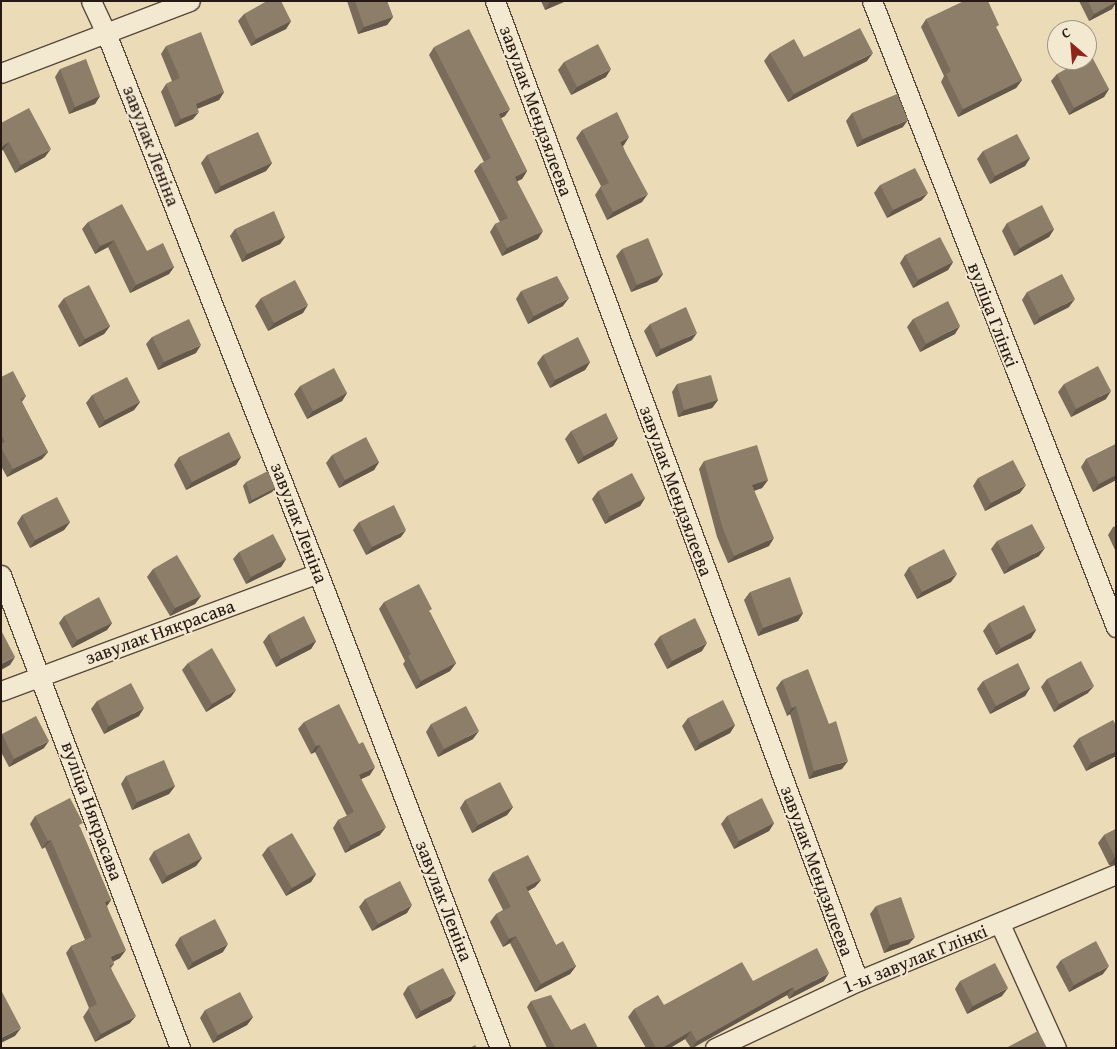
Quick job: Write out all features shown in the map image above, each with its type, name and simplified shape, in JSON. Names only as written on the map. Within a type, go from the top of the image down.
[{"type":"street","name":"завулак Леніна","points":[[91,1],[106,33],[318,572],[500,1048]]},
{"type":"street","points":[[1,73],[190,1]]},
{"type":"street","name":"завулак Мендзялеева","points":[[495,1],[858,981]]},
{"type":"street","name":"вуліца Глінкі","points":[[872,1],[1116,627]]},
{"type":"street","name":"завулак Някрасава","points":[[1,691],[318,572]]},
{"type":"street","name":"вуліца Някрасава","points":[[1,575],[41,676],[180,1048]]},
{"type":"street","name":"1-ы завулак Глінкі","points":[[715,1048],[858,981],[1000,924],[1116,874]]},
{"type":"street","points":[[1000,924],[1056,1048]]},
{"type":"building","points":[[267,1],[281,1],[291,21],[256,39],[244,14]]},
{"type":"building","points":[[355,1],[387,1],[393,17],[364,27]]},
{"type":"building","points":[[964,1],[988,1],[999,25],[996,27],[1022,80],[963,109],[946,74],[951,71],[926,19]]},
{"type":"building","points":[[1088,1],[1116,1],[1116,2],[1094,14]]},
{"type":"building","points":[[860,28],[873,53],[794,94],[770,53],[794,39],[804,57]]},
{"type":"building","points":[[469,29],[510,109],[499,114],[527,171],[515,177],[543,231],[507,248],[495,224],[508,218],[480,164],[491,158],[434,47]]},
{"type":"building","points":[[201,32],[224,92],[196,104],[199,112],[181,119],[166,84],[180,78],[166,46]]},
{"type":"building","points":[[598,44],[611,69],[577,87],[564,62]]},
{"type":"building","points":[[86,59],[100,96],[75,107],[60,69]]},
{"type":"building","points":[[1097,66],[1109,89],[1074,108],[1057,74],[1064,70],[1097,70]]},
{"type":"building","points":[[897,94],[908,120],[863,139],[852,113]]},
{"type":"building","points":[[29,108],[51,149],[21,165],[9,142],[1,147],[1,123]]},
{"type":"building","points":[[617,112],[629,137],[620,142],[648,194],[613,212],[600,187],[609,183],[582,130]]},
{"type":"building","points":[[258,132],[272,163],[221,186],[207,155]]},
{"type":"building","points":[[1017,134],[1030,158],[995,176],[983,151]]},
{"type":"building","points":[[915,168],[928,193],[893,210],[880,185]]},
{"type":"building","points":[[122,204],[147,251],[163,243],[174,267],[136,285],[114,240],[100,246],[88,222]]},
{"type":"building","points":[[1042,205],[1054,229],[1020,248],[1007,223]]},
{"type":"building","points":[[274,211],[285,237],[247,254],[235,229]]},
{"type":"building","points":[[940,237],[953,262],[918,280],[905,255]]},
{"type":"building","points":[[648,238],[663,274],[637,285],[622,249]]},
{"type":"building","points":[[1062,274],[1075,299],[1040,317],[1027,292]]},
{"type":"building","points":[[557,276],[569,298],[534,316],[521,291]]},
{"type":"building","points":[[295,280],[308,305],[274,323],[261,298]]},
{"type":"building","points":[[89,285],[110,326],[85,339],[64,298]]},
{"type":"building","points":[[948,301],[960,326],[926,344],[913,319]]},
{"type":"building","points":[[686,307],[697,333],[661,349],[650,324]]},
{"type":"building","points":[[189,319],[201,345],[164,362],[152,337]]},
{"type":"building","points":[[578,337],[590,362],[555,380],[543,355]]},
{"type":"building","points":[[1098,366],[1111,391],[1076,409],[1064,384]]},
{"type":"building","points":[[334,368],[347,393],[313,411],[300,386]]},
{"type":"building","points":[[13,371],[26,396],[20,399],[48,452],[13,469],[1,448],[1,444],[5,442],[1,434],[1,377]]},
{"type":"building","points":[[711,375],[718,400],[684,410],[677,384]]},
{"type":"building","points":[[127,377],[140,402],[105,420],[92,395]]},
{"type":"building","points":[[606,413],[618,438],[584,456],[571,431]]},
{"type":"building","points":[[229,432],[241,457],[192,482],[179,457]]},
{"type":"building","points":[[366,437],[379,462],[345,480],[332,455]]},
{"type":"building","points":[[1116,444],[1116,475],[1099,484],[1086,459]]},
{"type":"building","points":[[757,445],[768,480],[752,485],[774,538],[734,556],[723,529],[704,461]]},
{"type":"building","points":[[1013,460],[1026,485],[991,503],[978,478]]},
{"type":"building","points":[[268,471],[275,488],[252,500],[246,482]]},
{"type":"building","points":[[632,473],[645,498],[610,516],[598,491]]},
{"type":"building","points":[[57,497],[70,522],[35,540],[22,515]]},
{"type":"building","points":[[394,505],[406,530],[372,547],[359,522]]},
{"type":"building","points":[[1032,524],[1045,548],[1010,566],[997,541]]},
{"type":"building","points":[[273,534],[286,559],[251,577],[239,552]]},
{"type":"building","points":[[944,549],[957,574],[922,592],[909,567]]},
{"type":"building","points":[[177,555],[201,596],[175,608],[153,569]]},
{"type":"building","points":[[790,577],[803,613],[763,628],[750,592]]},
{"type":"building","points":[[419,584],[432,609],[429,611],[456,663],[421,681],[408,656],[411,654],[384,602]]},
{"type":"building","points":[[99,597],[112,623],[77,640],[64,616]]},
{"type":"building","points":[[1024,605],[1036,630],[1001,648],[989,623]]},
{"type":"building","points":[[304,616],[316,641],[281,659],[269,634]]},
{"type":"building","points":[[695,618],[707,643],[672,661],[660,636]]},
{"type":"building","points":[[1,633],[15,657],[1,664]]},
{"type":"building","points":[[212,648],[236,690],[212,704],[188,663]]},
{"type":"building","points":[[1081,661],[1094,686],[1059,704],[1047,679]]},
{"type":"building","points":[[1018,663],[1030,688],[996,706],[983,681]]},
{"type":"building","points":[[808,669],[829,724],[836,721],[848,761],[814,771],[796,706],[792,708],[782,680]]},
{"type":"building","points":[[131,683],[144,708],[109,726],[97,701]]},
{"type":"building","points":[[723,700],[735,725],[700,743],[688,718]]},
{"type":"building","points":[[339,704],[359,744],[363,742],[375,767],[359,775],[386,827],[351,845],[338,820],[354,812],[320,745],[316,746],[304,722]]},
{"type":"building","points":[[466,706],[479,731],[444,749],[431,724]]},
{"type":"building","points":[[36,716],[49,741],[14,759],[2,734]]},
{"type":"building","points":[[1113,720],[1116,725],[1116,751],[1091,763],[1079,738]]},
{"type":"building","points":[[164,760],[175,786],[137,802],[126,776]]},
{"type":"building","points":[[500,782],[513,807],[478,825],[465,800]]},
{"type":"building","points":[[70,798],[83,823],[79,825],[111,900],[105,902],[126,950],[111,957],[114,964],[109,965],[136,1016],[101,1034],[88,1009],[97,1004],[71,946],[92,937],[51,840],[48,841],[35,816]]},
{"type":"building","points":[[762,798],[774,823],[739,841],[727,816]]},
{"type":"building","points":[[1116,829],[1116,857],[1115,857],[1104,835]]},
{"type":"building","points":[[189,833],[202,858],[167,876],[154,851]]},
{"type":"building","points":[[292,833],[316,874],[292,888],[268,847]]},
{"type":"building","points":[[528,855],[541,880],[526,887],[556,945],[563,941],[576,966],[541,984],[516,936],[509,939],[496,914],[511,907],[493,872]]},
{"type":"building","points":[[400,881],[412,905],[378,924],[365,899]]},
{"type":"building","points":[[901,897],[915,937],[890,945],[876,906]]},
{"type":"building","points":[[215,919],[228,944],[193,962],[180,937]]},
{"type":"building","points":[[1096,941],[1109,966],[1074,985],[1061,960]]},
{"type":"building","points":[[817,948],[829,973],[795,991],[793,987],[697,1041],[691,1031],[662,1048],[656,1048],[634,1009],[658,995],[664,1005],[742,962],[753,981]]},
{"type":"building","points":[[995,963],[1008,988],[973,1006],[960,981]]},
{"type":"building","points":[[443,968],[456,993],[421,1011],[408,986]]},
{"type":"building","points":[[1,990],[21,1028],[1,1038]]},
{"type":"building","points":[[240,992],[253,1017],[218,1035],[205,1010]]},
{"type":"building","points":[[551,995],[571,1030],[585,1023],[598,1048],[555,1048],[531,1001]]},
{"type":"building","points":[[1038,1031],[1047,1048],[1006,1048]]}]
